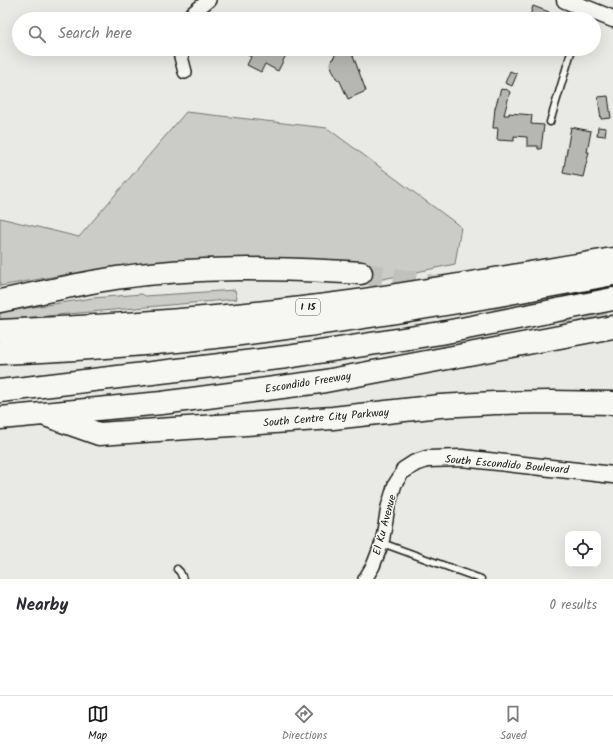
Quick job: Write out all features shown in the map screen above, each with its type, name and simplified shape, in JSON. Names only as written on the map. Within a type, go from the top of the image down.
[{"type":"highway","name":"I 15","points":[[0,331],[114,325],[233,315],[343,303],[613,259]]},
{"type":"highway","points":[[0,301],[117,278],[188,271],[257,268],[361,273]]},
{"type":"highway","points":[[0,353],[81,349],[262,331],[424,308],[613,274]]},
{"type":"highway","points":[[0,391],[288,357],[441,333],[613,299]]},
{"type":"highway","name":"Escondido Freeway","points":[[0,418],[162,402],[320,382],[613,327]]},
{"type":"highway","points":[[0,385],[63,383]]},
{"type":"highway","name":"South Centre City Parkway","points":[[43,414],[99,434],[333,418],[440,406],[551,402],[613,403]]},
{"type":"street","points":[[194,12],[209,0]]},
{"type":"street","points":[[565,0],[584,12]]},
{"type":"street","points":[[601,17],[613,19]]},
{"type":"street","points":[[181,56],[185,72]]},
{"type":"street","name":"South Escondido Boulevard","points":[[404,470],[415,463],[427,459],[462,458],[613,475]]},
{"type":"street","name":"El Ku Avenue","points":[[364,579],[373,566],[382,543],[388,507],[396,484],[404,470]]},
{"type":"lane","points":[[550,122],[570,56]]},
{"type":"lane","points":[[382,543],[481,579]]},
{"type":"lane","points":[[177,568],[183,579]]},
{"type":"shaded area","points":[[186,112],[327,128],[461,227],[455,264],[359,284],[361,266],[114,268],[0,286],[0,218],[79,237]]},
{"type":"shaded area","points":[[235,290],[237,299],[0,320],[0,312],[93,298],[142,294],[145,296]]},
{"type":"building","points":[[533,6],[549,12],[531,12]]},
{"type":"building","points":[[249,56],[286,56],[278,71],[265,64],[261,72],[247,65],[251,57]]},
{"type":"building","points":[[353,56],[366,91],[348,99],[330,64],[334,58],[333,57]]},
{"type":"building","points":[[510,71],[517,74],[512,86],[505,83]]},
{"type":"building","points":[[501,89],[506,89],[510,92],[504,115],[509,115],[509,113],[532,115],[531,124],[544,125],[541,149],[538,149],[538,146],[527,146],[527,137],[514,136],[514,141],[497,140],[498,128],[493,128],[495,108]]},
{"type":"building","points":[[608,96],[611,118],[601,119],[598,97]]},
{"type":"building","points":[[571,127],[591,131],[587,152],[589,152],[583,177],[563,173]]},
{"type":"building","points":[[598,127],[606,128],[605,136],[597,135]]},
{"type":"tunnel","points":[[361,273],[439,287]]},
{"type":"tunnel","points":[[487,297],[613,322]]}]
